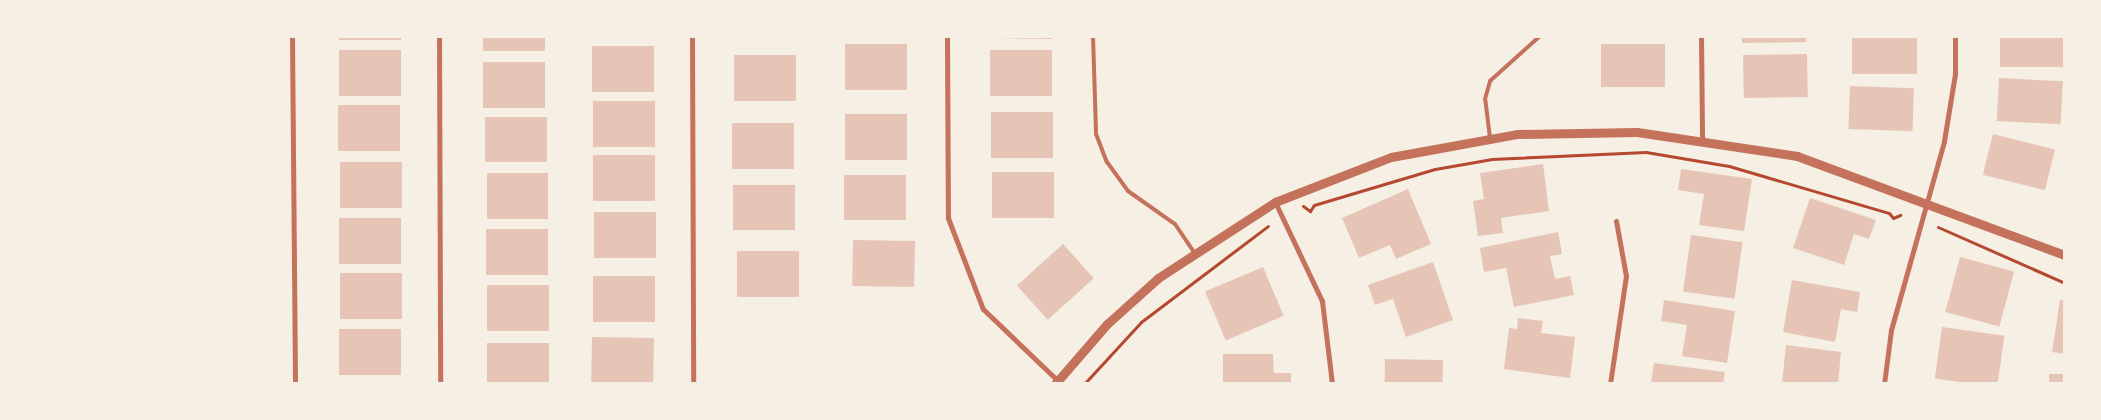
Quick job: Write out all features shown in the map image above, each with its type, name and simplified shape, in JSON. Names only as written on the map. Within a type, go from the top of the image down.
[{"type":"street","points":[[292,36],[295,384]]},
{"type":"street","points":[[439,36],[440,384]]},
{"type":"street","points":[[692,36],[693,384]]},
{"type":"street","points":[[947,36],[948,218],[984,309],[1056,382],[1114,318],[1158,278],[1275,202],[1334,176],[1391,156],[1490,138],[1637,132],[1702,138],[1797,156],[1925,205],[2065,255]]},
{"type":"street","points":[[1701,36],[1702,138]]},
{"type":"street","points":[[1884,384],[1891,330],[1944,141],[1955,74],[1955,36]]},
{"type":"street","points":[[1275,202],[1322,301],[1332,384]]},
{"type":"street","points":[[1610,384],[1626,276],[1616,221]]},
{"type":"lane","points":[[1093,36],[1096,134],[1107,162],[1128,190],[1175,224],[1196,254]]},
{"type":"lane","points":[[1490,138],[1486,99],[1490,81],[1540,36]]},
{"type":"path","points":[[1303,206],[1310,211],[1314,205],[1435,169],[1492,159],[1646,152],[1729,166],[1890,213],[1893,218],[1900,215]]},
{"type":"path","points":[[1084,384],[1141,322],[1268,226]]},
{"type":"path","points":[[1938,227],[2065,283]]},
{"type":"building","points":[[339,36],[401,36],[401,40],[339,40]]},
{"type":"building","points":[[483,36],[545,36],[545,51],[483,51]]},
{"type":"building","points":[[990,36],[1052,36],[1052,39],[990,38]]},
{"type":"building","points":[[1742,36],[1806,36],[1806,42],[1742,43]]},
{"type":"building","points":[[1852,36],[1917,36],[1917,74],[1852,74]]},
{"type":"building","points":[[2000,36],[2064,36],[2064,67],[2000,67]]},
{"type":"building","points":[[845,44],[907,44],[907,90],[845,90]]},
{"type":"building","points":[[1601,44],[1665,44],[1665,87],[1601,87]]},
{"type":"building","points":[[592,46],[654,46],[654,92],[592,92]]},
{"type":"building","points":[[339,50],[401,50],[401,96],[339,96]]},
{"type":"building","points":[[990,50],[1052,50],[1052,96],[990,96]]},
{"type":"building","points":[[1807,54],[1808,97],[1744,98],[1743,55]]},
{"type":"building","points":[[734,55],[796,55],[796,101],[734,101]]},
{"type":"building","points":[[483,62],[545,62],[545,108],[483,108]]},
{"type":"building","points":[[1999,78],[2063,81],[2061,124],[1997,121]]},
{"type":"building","points":[[1850,86],[1914,88],[1912,131],[1848,129]]},
{"type":"building","points":[[593,101],[655,101],[655,147],[593,147]]},
{"type":"building","points":[[338,105],[400,105],[400,151],[338,151]]},
{"type":"building","points":[[991,112],[1053,112],[1053,158],[991,158]]},
{"type":"building","points":[[845,114],[907,114],[907,160],[845,160]]},
{"type":"building","points":[[485,117],[547,117],[547,162],[485,162]]},
{"type":"building","points":[[732,123],[794,123],[794,169],[732,169]]},
{"type":"building","points":[[1993,134],[2055,149],[2045,190],[1983,175]]},
{"type":"building","points":[[593,155],[655,155],[655,201],[593,201]]},
{"type":"building","points":[[340,162],[402,162],[402,208],[340,208]]},
{"type":"building","points":[[1543,164],[1549,211],[1501,218],[1503,233],[1478,236],[1473,201],[1484,199],[1480,173]]},
{"type":"building","points":[[1681,169],[1752,179],[1744,231],[1699,225],[1704,194],[1678,190]]},
{"type":"building","points":[[992,172],[1054,172],[1054,218],[992,218]]},
{"type":"building","points":[[487,173],[548,173],[548,219],[487,219]]},
{"type":"building","points":[[844,175],[906,175],[906,220],[844,220]]},
{"type":"building","points":[[733,185],[795,185],[795,230],[733,230]]},
{"type":"building","points":[[1408,189],[1431,244],[1396,259],[1390,245],[1359,258],[1342,218]]},
{"type":"building","points":[[1810,198],[1876,220],[1869,239],[1854,234],[1844,265],[1793,248]]},
{"type":"building","points":[[594,212],[656,212],[656,258],[594,258]]},
{"type":"building","points":[[339,218],[401,218],[401,264],[339,264]]},
{"type":"building","points":[[486,229],[548,229],[548,275],[486,275]]},
{"type":"building","points":[[1558,232],[1562,254],[1550,256],[1555,279],[1570,276],[1574,295],[1514,307],[1506,268],[1484,272],[1480,248]]},
{"type":"building","points":[[1691,235],[1742,242],[1735,299],[1683,291]]},
{"type":"building","points":[[853,240],[915,241],[914,287],[852,286]]},
{"type":"building","points":[[1063,244],[1094,278],[1048,320],[1017,285]]},
{"type":"building","points":[[737,251],[799,251],[799,297],[737,297]]},
{"type":"building","points":[[1960,257],[2014,271],[1999,327],[1945,312]]},
{"type":"building","points":[[1433,262],[1453,320],[1406,337],[1393,299],[1375,305],[1368,285]]},
{"type":"building","points":[[1263,267],[1284,316],[1226,340],[1205,292]]},
{"type":"building","points":[[340,273],[402,273],[402,319],[340,319]]},
{"type":"building","points":[[593,276],[655,276],[655,322],[593,322]]},
{"type":"building","points":[[1792,280],[1860,292],[1857,312],[1841,309],[1835,342],[1783,332]]},
{"type":"building","points":[[487,285],[549,285],[549,331],[487,331]]},
{"type":"building","points":[[1664,300],[1735,311],[1727,363],[1682,356],[1687,325],[1661,321]]},
{"type":"building","points":[[2060,300],[2065,300],[2065,354],[2052,352]]},
{"type":"building","points":[[1518,318],[1543,321],[1541,333],[1575,337],[1570,378],[1504,369],[1509,328],[1517,329]]},
{"type":"building","points":[[1942,327],[2004,336],[1998,384],[1974,384],[1935,378]]},
{"type":"building","points":[[339,329],[401,329],[401,375],[339,375]]},
{"type":"building","points":[[592,337],[654,338],[653,384],[591,383]]},
{"type":"building","points":[[487,343],[549,343],[549,384],[487,384]]},
{"type":"building","points":[[1786,345],[1841,352],[1838,384],[1782,384]]},
{"type":"building","points":[[1223,354],[1273,354],[1274,373],[1291,373],[1291,384],[1223,384]]},
{"type":"building","points":[[1385,359],[1443,360],[1443,384],[1385,384]]},
{"type":"building","points":[[1654,363],[1725,372],[1723,384],[1651,383]]},
{"type":"building","points":[[2049,374],[2065,374],[2065,384],[2049,384]]}]
